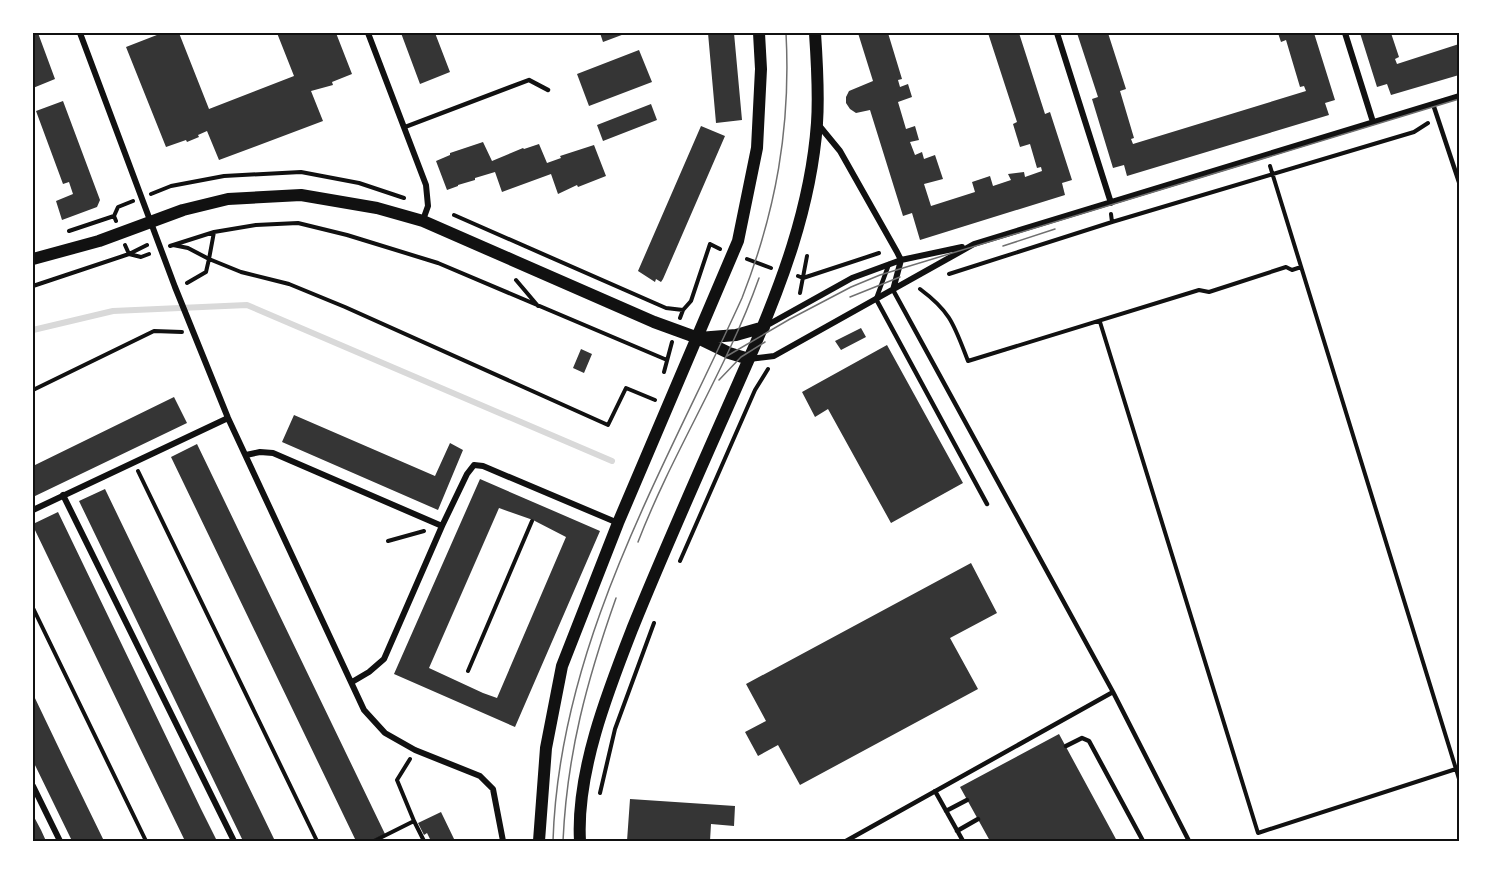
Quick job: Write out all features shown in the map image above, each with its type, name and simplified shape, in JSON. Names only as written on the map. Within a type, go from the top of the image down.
[{"type":"main road","points":[[539,841],[546,748],[562,666],[618,523],[734,254],[758,148],[761,69],[759,33]]},
{"type":"main road","points":[[580,841],[579,827],[584,785],[598,727],[616,670],[764,327],[798,230],[817,123],[815,33]]},
{"type":"main road","points":[[33,259],[99,241],[183,210],[228,199],[301,195],[376,208],[423,221],[654,322],[749,359]]},
{"type":"main road","points":[[698,338],[736,335],[764,327]]},
{"type":"street","points":[[80,33],[192,333],[228,418],[364,710],[385,733],[415,750],[480,776],[493,789],[503,841]]},
{"type":"street","points":[[368,33],[426,185],[428,206],[423,221]]},
{"type":"street","points":[[1057,33],[1111,203]]},
{"type":"street","points":[[1345,33],[1373,122]]},
{"type":"street","points":[[764,327],[852,278],[901,260],[974,244],[1459,96]]},
{"type":"street","points":[[817,123],[840,151],[901,260],[893,290]]},
{"type":"street","points":[[749,359],[774,356],[974,244]]},
{"type":"street","points":[[33,510],[228,418]]},
{"type":"street","points":[[246,455],[260,452],[273,453],[442,526]]},
{"type":"street","points":[[352,682],[369,672],[384,659],[442,526],[467,474],[474,465],[483,466],[618,523]]},
{"type":"street","points":[[63,495],[234,841]]},
{"type":"street","points":[[33,786],[60,841]]},
{"type":"lane","points":[[405,127],[529,80],[548,90]]},
{"type":"lane","points":[[1433,104],[1459,182]]},
{"type":"lane","points":[[889,264],[876,299],[987,504]]},
{"type":"lane","points":[[893,290],[1113,692],[1189,841]]},
{"type":"lane","points":[[846,841],[1113,692]]},
{"type":"lane","points":[[1066,746],[1082,738],[1089,741],[1143,841]]},
{"type":"lane","points":[[935,791],[963,841]]},
{"type":"lane","points":[[946,811],[967,800]]},
{"type":"lane","points":[[957,831],[978,819]]},
{"type":"path","points":[[940,277],[1112,222],[1414,132]]},
{"type":"path","points":[[1266,154],[1459,779]]},
{"type":"path","points":[[1111,203],[1112,222]]},
{"type":"path","points":[[428,206],[481,226],[666,308],[683,310]]},
{"type":"path","points":[[59,234],[114,216],[129,254]]},
{"type":"path","points":[[129,254],[141,257],[214,232],[256,225],[298,223],[347,235],[438,263],[667,360]]},
{"type":"path","points":[[175,287],[206,272],[214,232]]},
{"type":"path","points":[[33,286],[129,254],[157,240]]},
{"type":"path","points":[[173,245],[188,248],[242,272],[289,284],[345,307],[608,425],[626,388],[656,401]]},
{"type":"path","points":[[734,254],[803,278],[875,253],[897,252]]},
{"type":"path","points":[[929,282],[919,288],[946,312],[956,329],[968,361],[1199,290],[1209,292],[1286,267],[1292,270],[1301,267]]},
{"type":"path","points":[[510,278],[519,282],[539,307]]},
{"type":"path","points":[[1100,322],[1258,833],[1456,769]]},
{"type":"path","points":[[33,390],[154,331],[192,333]]},
{"type":"path","points":[[678,565],[755,390],[766,372],[777,366]]},
{"type":"path","points":[[134,462],[317,841]]},
{"type":"path","points":[[468,671],[532,521]]},
{"type":"path","points":[[388,541],[442,526]]},
{"type":"path","points":[[33,608],[146,841]]},
{"type":"path","points":[[599,796],[615,729],[655,619]]},
{"type":"path","points":[[415,750],[397,780],[424,841]]},
{"type":"path","points":[[374,841],[414,820]]},
{"type":"building","points":[[33,33],[38,33],[55,79],[33,88]]},
{"type":"building","points":[[162,33],[179,33],[209,109],[294,76],[277,33],[336,33],[352,74],[332,82],[333,85],[311,91],[323,121],[219,160],[207,131],[187,142],[186,140],[166,147],[126,47]]},
{"type":"building","points":[[401,33],[435,33],[450,72],[420,84]]},
{"type":"building","points":[[600,33],[627,33],[603,42]]},
{"type":"building","points":[[708,33],[734,33],[742,120],[716,123]]},
{"type":"building","points":[[858,33],[888,33],[902,79],[898,80],[900,87],[908,84],[912,97],[898,102],[906,129],[915,126],[919,140],[910,142],[915,155],[922,152],[924,159],[935,155],[943,179],[924,184],[931,206],[975,192],[972,182],[990,176],[993,186],[1011,180],[1008,174],[1024,172],[1025,177],[1042,171],[1041,167],[1037,168],[1030,144],[1020,147],[1013,124],[1017,122],[988,33],[1019,33],[1045,114],[1050,112],[1072,180],[1062,183],[1065,195],[920,240],[912,213],[903,216],[870,110],[856,113],[846,103],[849,91],[873,81]]},
{"type":"building","points":[[1077,33],[1108,33],[1126,89],[1120,91],[1134,138],[1131,139],[1133,144],[1306,91],[1304,86],[1300,87],[1286,40],[1281,42],[1278,33],[1314,33],[1335,100],[1325,103],[1329,115],[1127,176],[1124,165],[1113,168],[1092,99],[1098,97]]},
{"type":"building","points":[[1360,33],[1391,33],[1399,57],[1395,59],[1397,64],[1459,44],[1459,75],[1391,95],[1387,84],[1377,87]]},
{"type":"building","points":[[639,50],[652,82],[589,106],[577,74]]},
{"type":"building","points":[[63,101],[100,200],[97,207],[62,220],[56,201],[73,194],[69,182],[63,184],[36,111]]},
{"type":"building","points":[[651,104],[657,120],[603,141],[597,125]]},
{"type":"building","points":[[701,126],[725,136],[663,279],[661,282],[656,279],[655,282],[638,271]]},
{"type":"building","points":[[483,142],[492,161],[539,144],[547,163],[561,158],[560,156],[594,145],[606,176],[558,194],[551,174],[502,192],[495,172],[447,190],[436,161],[450,153]]},
{"type":"building","points":[[861,328],[866,337],[841,350],[835,341]]},
{"type":"building","points":[[887,345],[963,483],[891,523],[828,409],[815,417],[802,392]]},
{"type":"building","points":[[581,349],[592,354],[584,373],[573,368]]},
{"type":"building","points":[[174,397],[187,423],[33,497],[33,466]]},
{"type":"building","points":[[294,415],[435,476],[450,443],[463,450],[438,510],[282,442]]},
{"type":"building","points":[[197,444],[385,834],[371,841],[356,841],[171,457]]},
{"type":"building","points":[[480,479],[600,531],[515,727],[394,674]],"holes":[[[499,508],[533,520],[566,537],[497,698],[429,668]]]},
{"type":"building","points":[[105,489],[275,841],[243,841],[228,810],[79,501]]},
{"type":"building","points":[[58,512],[217,841],[185,841],[137,742],[33,526]]},
{"type":"building","points":[[971,563],[997,613],[950,638],[978,689],[800,785],[778,745],[758,756],[745,732],[766,721],[746,684]]},
{"type":"building","points":[[33,694],[104,841],[72,841],[33,761]]},
{"type":"building","points":[[1059,734],[1117,841],[990,841],[960,787]]},
{"type":"building","points":[[630,799],[735,806],[734,826],[711,824],[710,841],[627,841]]},
{"type":"building","points":[[441,812],[455,841],[431,841],[427,833],[424,835],[418,823]]},
{"type":"building","points":[[33,815],[41,830],[46,841],[33,841]]},
{"type":"waterway","points":[[33,330],[113,311],[247,305],[612,461]]},
{"type":"tram line","points":[[553,841],[560,769],[574,698],[595,629],[620,561],[649,495],[742,298],[764,233],[779,168],[783,135],[786,102],[786,33]]},
{"type":"tram line","points":[[727,356],[790,319],[851,287],[880,275],[1459,99]]},
{"type":"tram line","points":[[1003,246],[1055,229]]},
{"type":"tram line","points":[[850,297],[900,277]]},
{"type":"tram line","points":[[638,542],[667,475],[732,345],[759,278]]},
{"type":"tram line","points":[[719,380],[741,357],[765,342]]},
{"type":"tram line","points":[[563,841],[569,777],[580,717],[616,598]]}]
